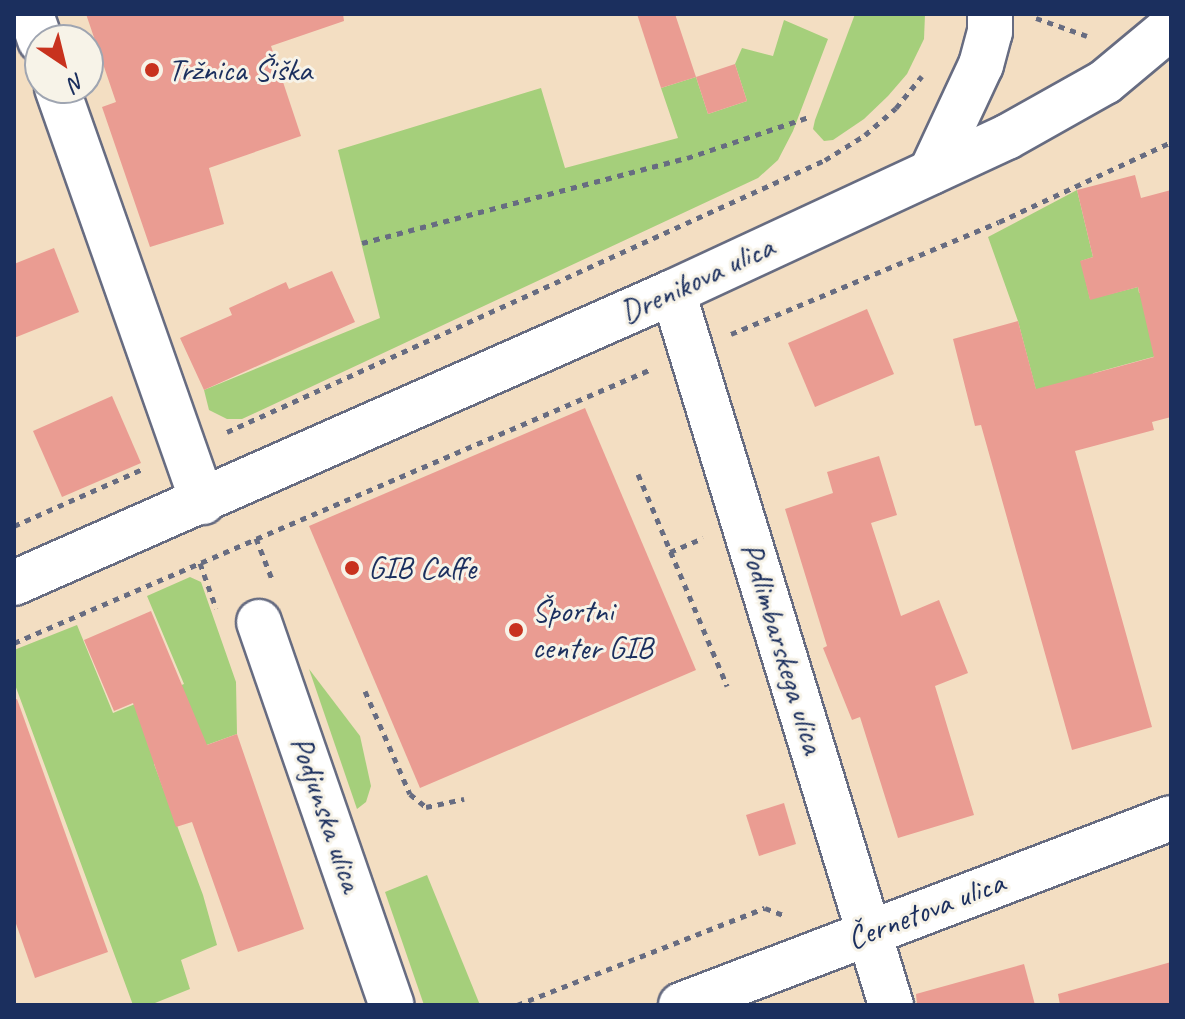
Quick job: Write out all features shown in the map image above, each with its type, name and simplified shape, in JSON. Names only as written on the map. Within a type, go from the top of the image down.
[{"type":"street","points":[[931,172],[981,65],[990,32],[990,14]]},
{"type":"street","name":"Drenikova ulica","points":[[14,583],[673,292],[1042,119],[1105,82],[1171,27]]},
{"type":"street","points":[[63,104],[203,502]]},
{"type":"street","name":"Podlimbarskega ulica","points":[[673,292],[891,1005]]},
{"type":"street","name":"Podjunska ulica","points":[[259,622],[392,1005]]},
{"type":"street","name":"Černetova ulica","points":[[681,1005],[1171,818]]},
{"type":"path","points":[[1049,14],[1045,21],[1073,32]]},
{"type":"path","name":"Drenikova ulica","points":[[14,526],[825,160],[865,135],[896,108],[928,67]]},
{"type":"path","points":[[362,243],[687,158],[809,117]]},
{"type":"path","name":"Drenikova ulica","points":[[723,338],[999,222],[1171,142]]},
{"type":"path","name":"Drenikova ulica","points":[[14,643],[656,367]]},
{"type":"path","points":[[638,474],[727,686]]},
{"type":"path","points":[[670,552],[704,538]]},
{"type":"path","points":[[365,691],[410,794],[426,807],[464,799]]},
{"type":"path","points":[[517,1005],[765,908],[789,918]]},
{"type":"green space","points":[[855,14],[925,14],[924,39],[907,74],[888,96],[864,119],[833,140],[824,141],[813,129],[815,120]]},
{"type":"green space","points":[[784,20],[828,39],[793,131],[778,160],[758,178],[242,419],[227,419],[209,410],[204,390],[380,318],[338,150],[541,88],[565,168],[678,138],[661,88],[696,77],[708,114],[747,101],[735,64],[742,48],[773,56]]},
{"type":"green space","points":[[1077,190],[1093,257],[1081,261],[1090,299],[1138,287],[1139,293],[1171,285],[1171,352],[1094,373],[1041,409],[1018,321],[988,237]]},
{"type":"green space","points":[[190,577],[201,582],[236,682],[237,734],[154,764],[203,895],[217,945],[181,960],[190,989],[150,1005],[133,1005],[14,682],[14,650],[77,625],[113,713],[184,684],[147,596]]},
{"type":"green space","points":[[309,669],[360,736],[371,786],[366,802],[357,809]]},
{"type":"green space","points":[[427,875],[480,1005],[424,1005],[385,892]]},
{"type":"building","points":[[86,14],[343,14],[344,21],[271,46],[301,136],[209,168],[224,224],[150,247],[102,107],[116,102],[104,67],[104,24],[89,24]]},
{"type":"building","points":[[637,14],[675,14],[696,77],[661,88]]},
{"type":"building","points":[[735,64],[747,101],[708,114],[696,77]]},
{"type":"building","points":[[1135,175],[1141,198],[1171,190],[1171,417],[1152,422],[1154,430],[1075,451],[1152,727],[1072,750],[981,425],[975,426],[953,339],[1018,321],[1036,389],[1154,357],[1138,287],[1090,300],[1080,261],[1093,257],[1077,190]]},
{"type":"building","points":[[54,248],[79,312],[14,338],[14,264]]},
{"type":"building","points":[[332,271],[355,322],[204,390],[180,338],[232,315],[229,308],[286,282],[289,289]]},
{"type":"building","points":[[867,309],[894,374],[815,407],[788,343]]},
{"type":"building","points":[[112,396],[141,463],[62,497],[33,431]]},
{"type":"building","name":"Športni center GIB","points":[[585,408],[696,670],[420,788],[309,526]]},
{"type":"building","points":[[879,456],[897,515],[871,523],[901,616],[939,600],[968,673],[935,686],[974,815],[898,838],[860,717],[852,720],[823,648],[827,646],[785,509],[833,493],[827,472]]},
{"type":"building","points":[[151,611],[207,745],[237,734],[304,929],[238,952],[192,822],[176,827],[133,703],[114,711],[84,640]]},
{"type":"building","points":[[17,699],[108,952],[35,978],[14,918],[14,700]]},
{"type":"building","points":[[784,803],[796,844],[759,856],[746,815]]},
{"type":"building","points":[[1171,962],[1171,1005],[1060,1005],[1058,994]]},
{"type":"building","points":[[1024,964],[1035,1005],[917,1005],[916,994]]},
{"type":"place","name":"Tržnica Šiška","points":[[152,70]]},
{"type":"place","name":"GIB Caffe","points":[[352,568]]},
{"type":"place","name":"Športni center GIB","points":[[516,630]]}]
